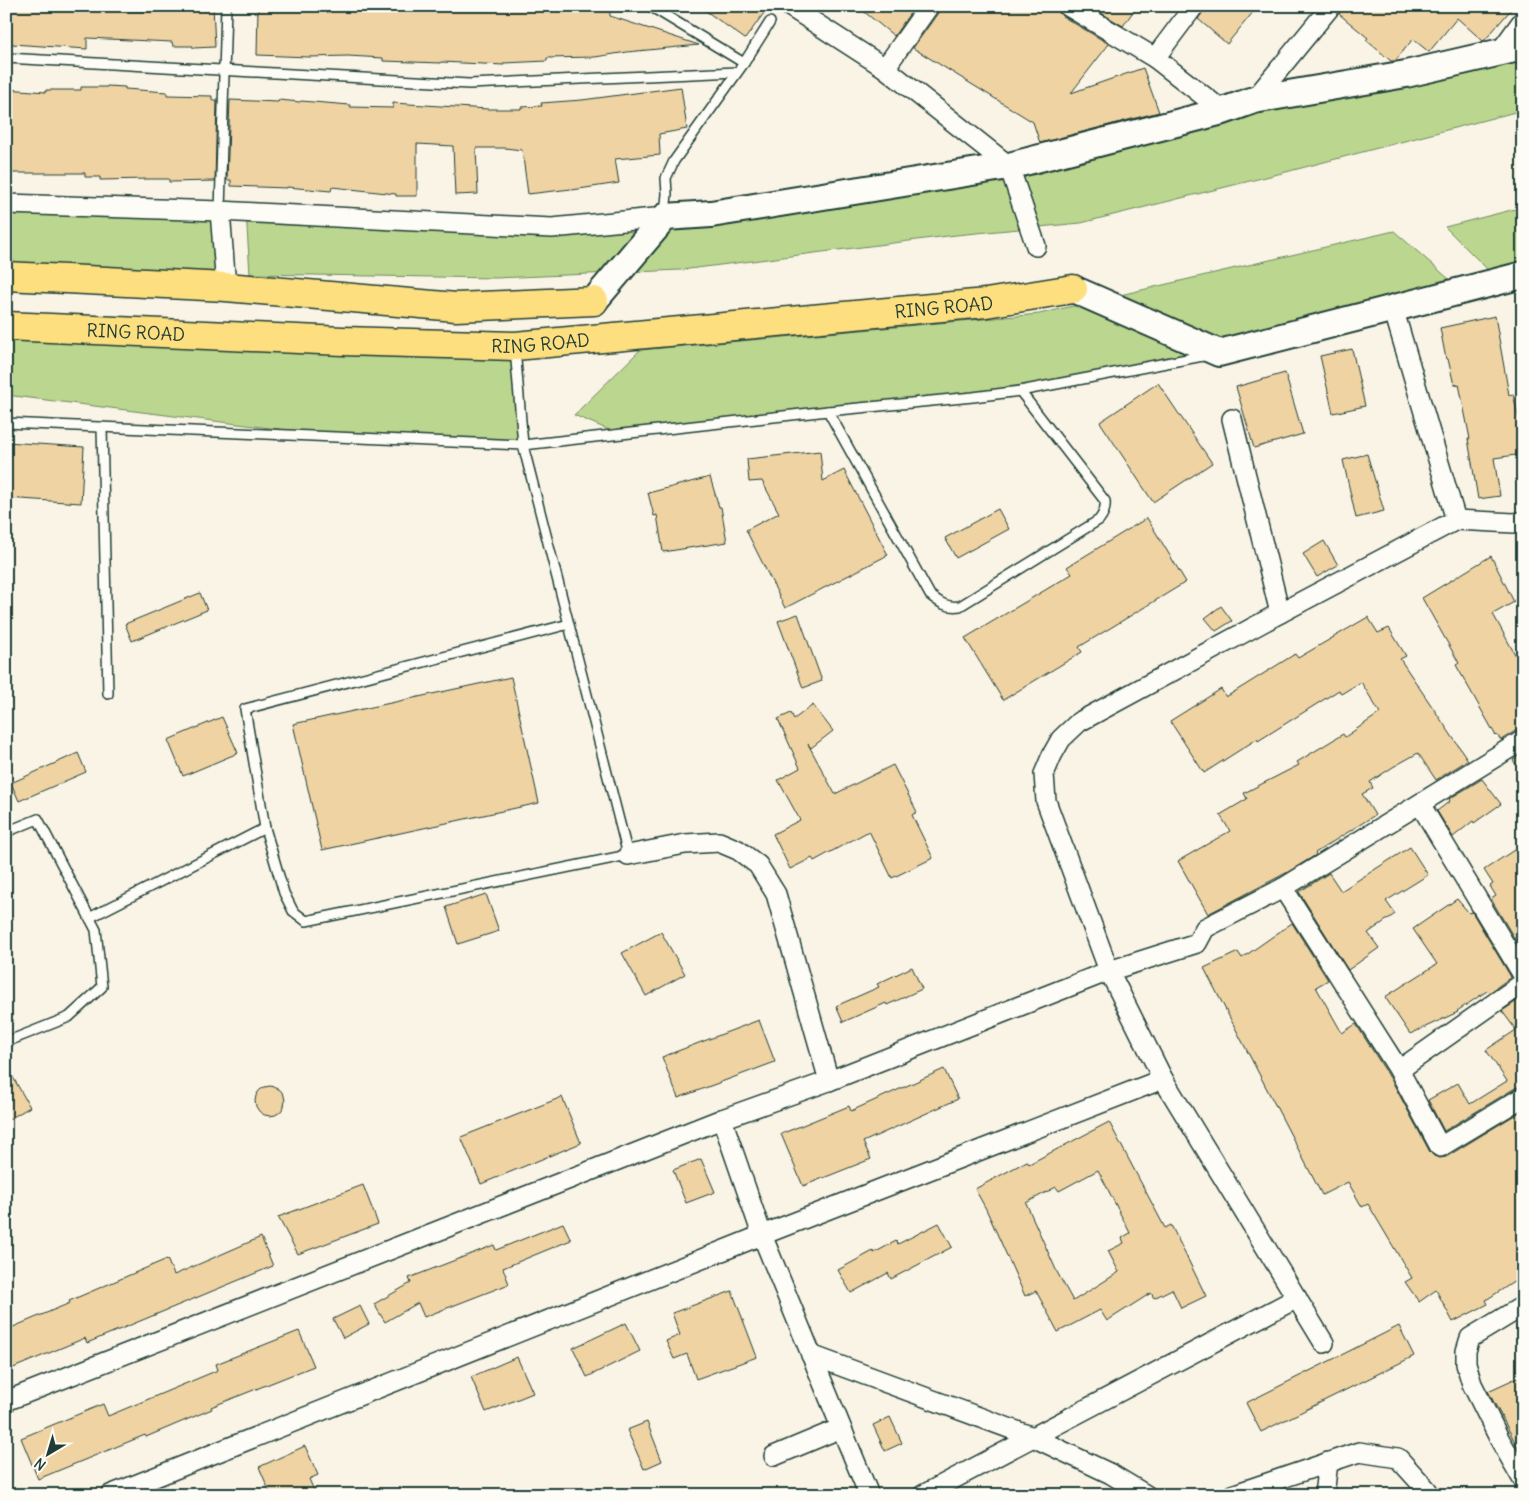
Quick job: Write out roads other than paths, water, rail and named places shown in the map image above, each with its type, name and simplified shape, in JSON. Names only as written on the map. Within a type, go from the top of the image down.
[{"type":"main road","points":[[6,276],[226,287],[456,307],[594,300]]},
{"type":"main road","name":"RING ROAD","points":[[6,326],[343,341],[514,346],[986,303],[1073,289]]},
{"type":"street","points":[[790,6],[885,68],[1009,166],[1036,246]]},
{"type":"street","points":[[885,68],[929,6]]},
{"type":"street","points":[[1068,6],[1155,58],[1223,111]]},
{"type":"street","points":[[1155,58],[1194,6]]},
{"type":"street","points":[[1254,100],[1331,6]]},
{"type":"street","points":[[6,204],[220,211],[552,228],[665,216],[711,214],[1009,166],[1223,111],[1254,100],[1406,74],[1511,50],[1523,20]]},
{"type":"street","points":[[220,211],[226,287]]},
{"type":"street","points":[[594,300],[665,216]]},
{"type":"street","points":[[1073,289],[1219,352],[1523,275]]},
{"type":"street","points":[[1393,308],[1456,520]]},
{"type":"street","points":[[1232,420],[1280,613]]},
{"type":"street","points":[[1324,1343],[1163,1079],[1109,972],[1046,800],[1044,774],[1061,739],[1079,722],[1456,520],[1514,523],[1523,521]]},
{"type":"street","points":[[6,1401],[722,1119],[829,1080],[1109,972],[1197,943],[1205,928],[1283,888],[1523,740]]},
{"type":"street","points":[[1420,804],[1523,975]]},
{"type":"street","points":[[628,855],[685,844],[719,842],[738,850],[758,865],[776,894],[829,1080]]},
{"type":"street","points":[[1283,888],[1399,1070],[1440,1148],[1523,1098]]},
{"type":"street","points":[[1399,1070],[1523,983]]},
{"type":"street","points":[[110,1495],[762,1235],[1163,1079]]},
{"type":"street","points":[[722,1119],[762,1235],[869,1495]]},
{"type":"street","points":[[923,1495],[1297,1298]]},
{"type":"street","points":[[1523,1306],[1470,1338],[1466,1352],[1466,1364],[1472,1384],[1500,1440],[1523,1480]]},
{"type":"street","points":[[811,1355],[1033,1437],[1111,1474],[1146,1495]]},
{"type":"street","points":[[774,1456],[841,1428]]},
{"type":"street","points":[[1232,1495],[1359,1452],[1398,1458],[1428,1490],[1430,1495]]},
{"type":"street","points":[[1324,1495],[1328,1462]]},
{"type":"lane","points":[[220,211],[226,6]]},
{"type":"lane","points":[[650,6],[744,63]]},
{"type":"lane","points":[[665,216],[666,178],[674,161],[744,63],[770,22]]},
{"type":"lane","points":[[6,58],[469,84],[737,72]]},
{"type":"lane","points":[[514,346],[523,445],[569,624],[628,855],[306,921],[294,910],[284,893],[265,828],[245,709],[569,624]]},
{"type":"lane","points":[[6,423],[523,445],[1020,391],[1219,352]]},
{"type":"lane","points":[[828,411],[930,595],[938,602],[951,607],[960,606],[1099,520],[1104,514],[1105,501],[1020,391]]},
{"type":"lane","points":[[102,427],[108,694]]},
{"type":"lane","points":[[6,832],[38,819],[96,930],[102,987],[69,1017],[6,1042]]},
{"type":"lane","points":[[89,918],[265,828]]}]
